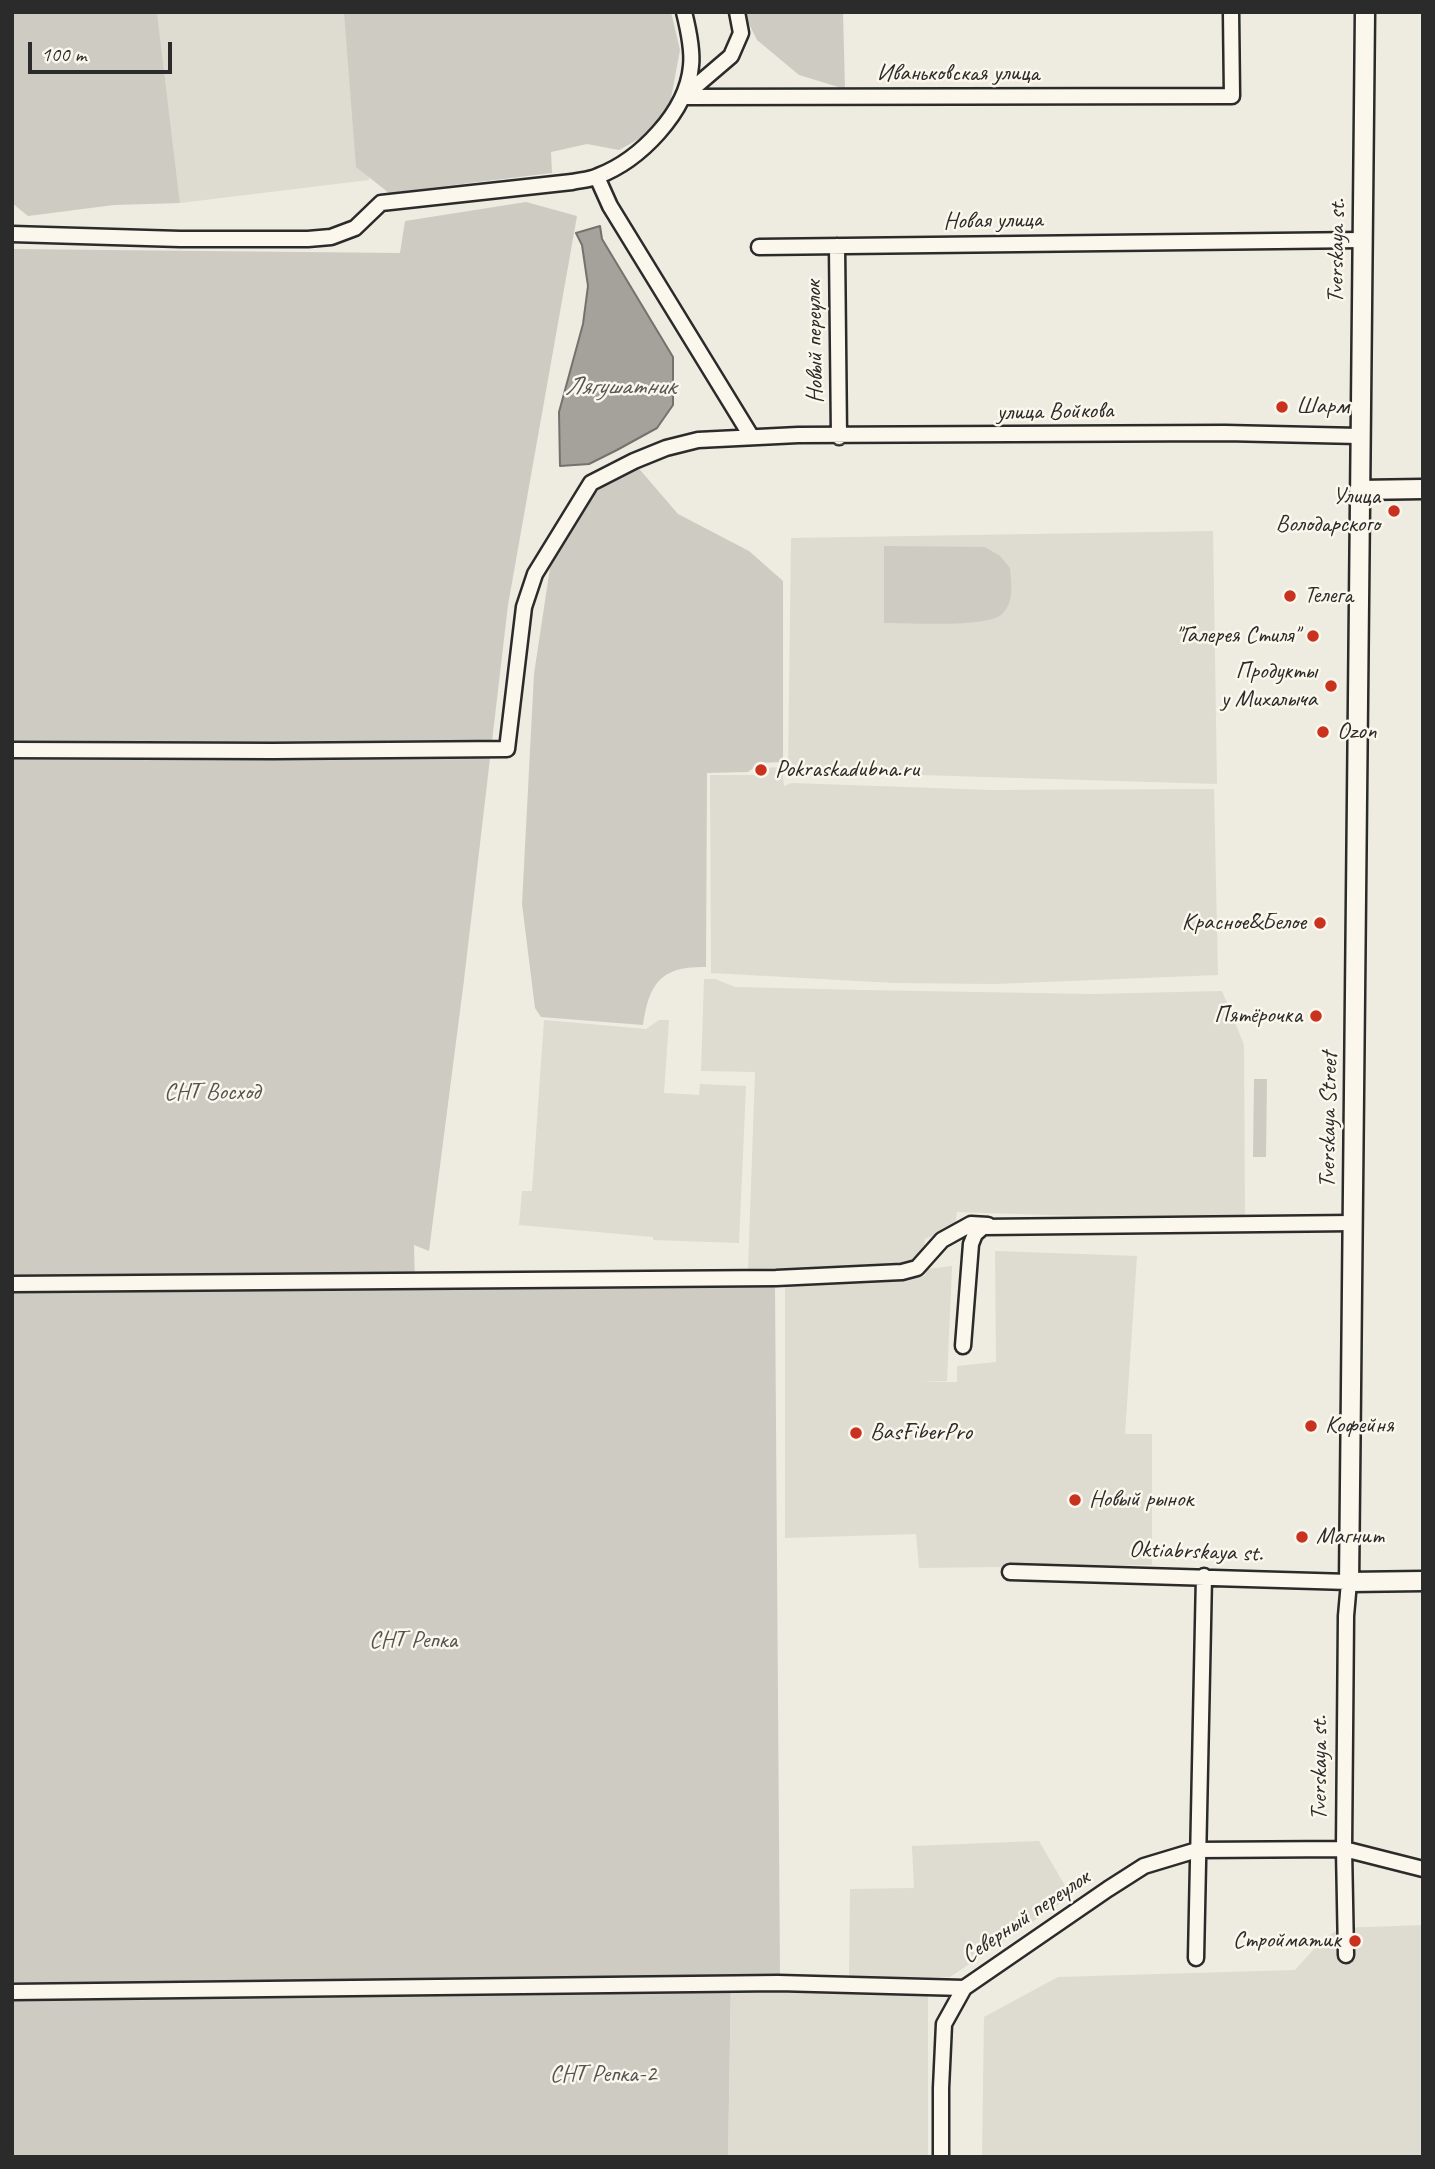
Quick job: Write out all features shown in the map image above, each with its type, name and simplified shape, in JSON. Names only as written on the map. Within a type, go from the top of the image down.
[{"type":"main road","name":"Tverskaya st.","points":[[1359,490],[1365,12]]},
{"type":"main road","points":[[1359,490],[1423,489]]},
{"type":"main road","name":"Tverskaya Street","points":[[1349,1582],[1359,490]]},
{"type":"main road","name":"Oktiabrskaya st.","points":[[1349,1582],[1423,1581]]},
{"type":"street","points":[[12,234],[180,239],[331,237],[355,228],[381,203],[597,177],[628,160],[667,124],[683,97],[691,65],[688,25],[684,12]]},
{"type":"street","points":[[683,97],[731,56],[741,33],[737,12]]},
{"type":"street","name":"Иваньковская улица","points":[[683,97],[1232,96],[1231,12]]},
{"type":"street","points":[[597,177],[610,206],[751,436]]},
{"type":"street","name":"Новая улица","points":[[760,247],[1362,240]]},
{"type":"street","name":"Новый переулок","points":[[837,246],[839,437]]},
{"type":"street","name":"улица Войкова","points":[[12,750],[507,749],[524,607],[536,574],[591,483],[666,448],[698,440],[751,436],[1225,433],[1359,436]]},
{"type":"street","points":[[12,1284],[776,1278],[902,1272],[917,1268],[942,1240],[971,1224],[1353,1223]]},
{"type":"street","points":[[963,1346],[971,1244],[979,1230],[988,1225]]},
{"type":"street","name":"Oktiabrskaya st.","points":[[1010,1572],[1349,1582]]},
{"type":"street","points":[[1196,1958],[1204,1576]]},
{"type":"street","name":"Tverskaya st.","points":[[1346,1955],[1344,1849],[1346,1616],[1349,1582]]},
{"type":"street","name":"Северный переулок","points":[[941,2157],[944,2024],[964,1988],[1144,1866],[1197,1850],[1344,1849],[1423,1869]]},
{"type":"street","points":[[12,1992],[778,1983],[964,1988]]},
{"type":"shaded area","points":[[157,12],[349,12],[369,180],[180,203]]},
{"type":"shaded area","points":[[1213,531],[1217,784],[788,771],[791,538]]},
{"type":"shaded area","points":[[782,767],[784,786],[792,783],[991,790],[1214,789],[1218,975],[995,984],[895,983],[711,973],[710,775],[756,775],[764,768]]},
{"type":"shaded area","points":[[704,979],[715,979],[735,987],[862,990],[1092,994],[1222,991],[1244,1045],[1245,1215],[1084,1216],[957,1212],[955,1226],[925,1239],[923,1256],[907,1266],[786,1272],[748,1270],[755,1072],[701,1071]]},
{"type":"shaded area","points":[[544,1020],[646,1029],[659,1020],[669,1020],[664,1093],[699,1095],[700,1084],[746,1086],[739,1243],[653,1240],[653,1237],[519,1225],[522,1191],[532,1191]]},
{"type":"shaded area","points":[[995,1251],[1137,1256],[1125,1434],[1152,1434],[1152,1565],[919,1568],[916,1534],[785,1538],[785,1283],[925,1276],[927,1269],[952,1266],[947,1381],[918,1382],[957,1382],[957,1366],[996,1362]]},
{"type":"shaded area","points":[[1039,1841],[1071,1896],[950,1977],[849,1979],[850,1889],[914,1888],[912,1846]]},
{"type":"shaded area","points":[[1423,1925],[1423,2157],[982,2157],[984,2017],[1058,1977],[1295,1970],[1322,1940],[1340,1928]]},
{"type":"shaded area","points":[[731,1992],[928,1994],[928,2157],[728,2157]]},
{"type":"green space","points":[[12,12],[157,12],[180,203],[114,205],[28,216],[12,203]]},
{"type":"green space","points":[[344,12],[671,12],[680,50],[669,109],[646,135],[619,150],[587,144],[551,152],[552,173],[389,193],[356,167]]},
{"type":"green space","points":[[743,12],[843,12],[845,89],[799,75],[757,40]]},
{"type":"green space","points":[[526,202],[577,216],[508,605],[429,1251],[414,1245],[415,1285],[740,1280],[775,1287],[780,1976],[731,1977],[728,2157],[12,2157],[12,249],[400,253],[405,221]]},
{"type":"green space","points":[[635,464],[678,514],[749,551],[783,581],[783,762],[760,763],[748,772],[707,773],[706,967],[678,970],[660,980],[649,998],[643,1025],[541,1017],[535,1008],[522,904],[534,674],[553,548],[579,504]]},
{"type":"green space","points":[[884,546],[985,547],[1000,556],[1010,568],[1009,604],[1002,614],[981,621],[946,624],[884,623]]},
{"type":"green space","points":[[1254,1079],[1267,1079],[1266,1157],[1253,1157]]},
{"type":"water","name":"Лягушатник","points":[[600,226],[602,239],[673,357],[673,405],[657,428],[617,450],[589,464],[560,466],[559,412],[583,324],[588,286],[582,245],[576,233]]},
{"type":"place","name":"Шарм","points":[[1282,407]]},
{"type":"place","name":"Улица Володарского","points":[[1394,511]]},
{"type":"place","name":"Телега","points":[[1290,596]]},
{"type":"place","name":"\"Галерея Стиля\"","points":[[1313,636]]},
{"type":"place","name":"Продукты у Михалыча","points":[[1331,686]]},
{"type":"place","name":"Ozon","points":[[1323,732]]},
{"type":"place","name":"Pokraskadubna.ru","points":[[761,770]]},
{"type":"place","name":"Красное&Белое","points":[[1320,923]]},
{"type":"place","name":"Пятёрочка","points":[[1316,1016]]},
{"type":"place","name":"Кофейня","points":[[1311,1426]]},
{"type":"place","name":"BasFiberPro","points":[[856,1433]]},
{"type":"place","name":"Новый рынок","points":[[1075,1500]]},
{"type":"place","name":"Магнит","points":[[1302,1537]]},
{"type":"place","name":"Стройматик","points":[[1355,1941]]},
{"type":"park label","name":"СНТ Восход","points":[[212,1093]]},
{"type":"park label","name":"СНТ Репка","points":[[413,1641]]},
{"type":"park label","name":"СНТ Репка-2","points":[[603,2075]]}]
